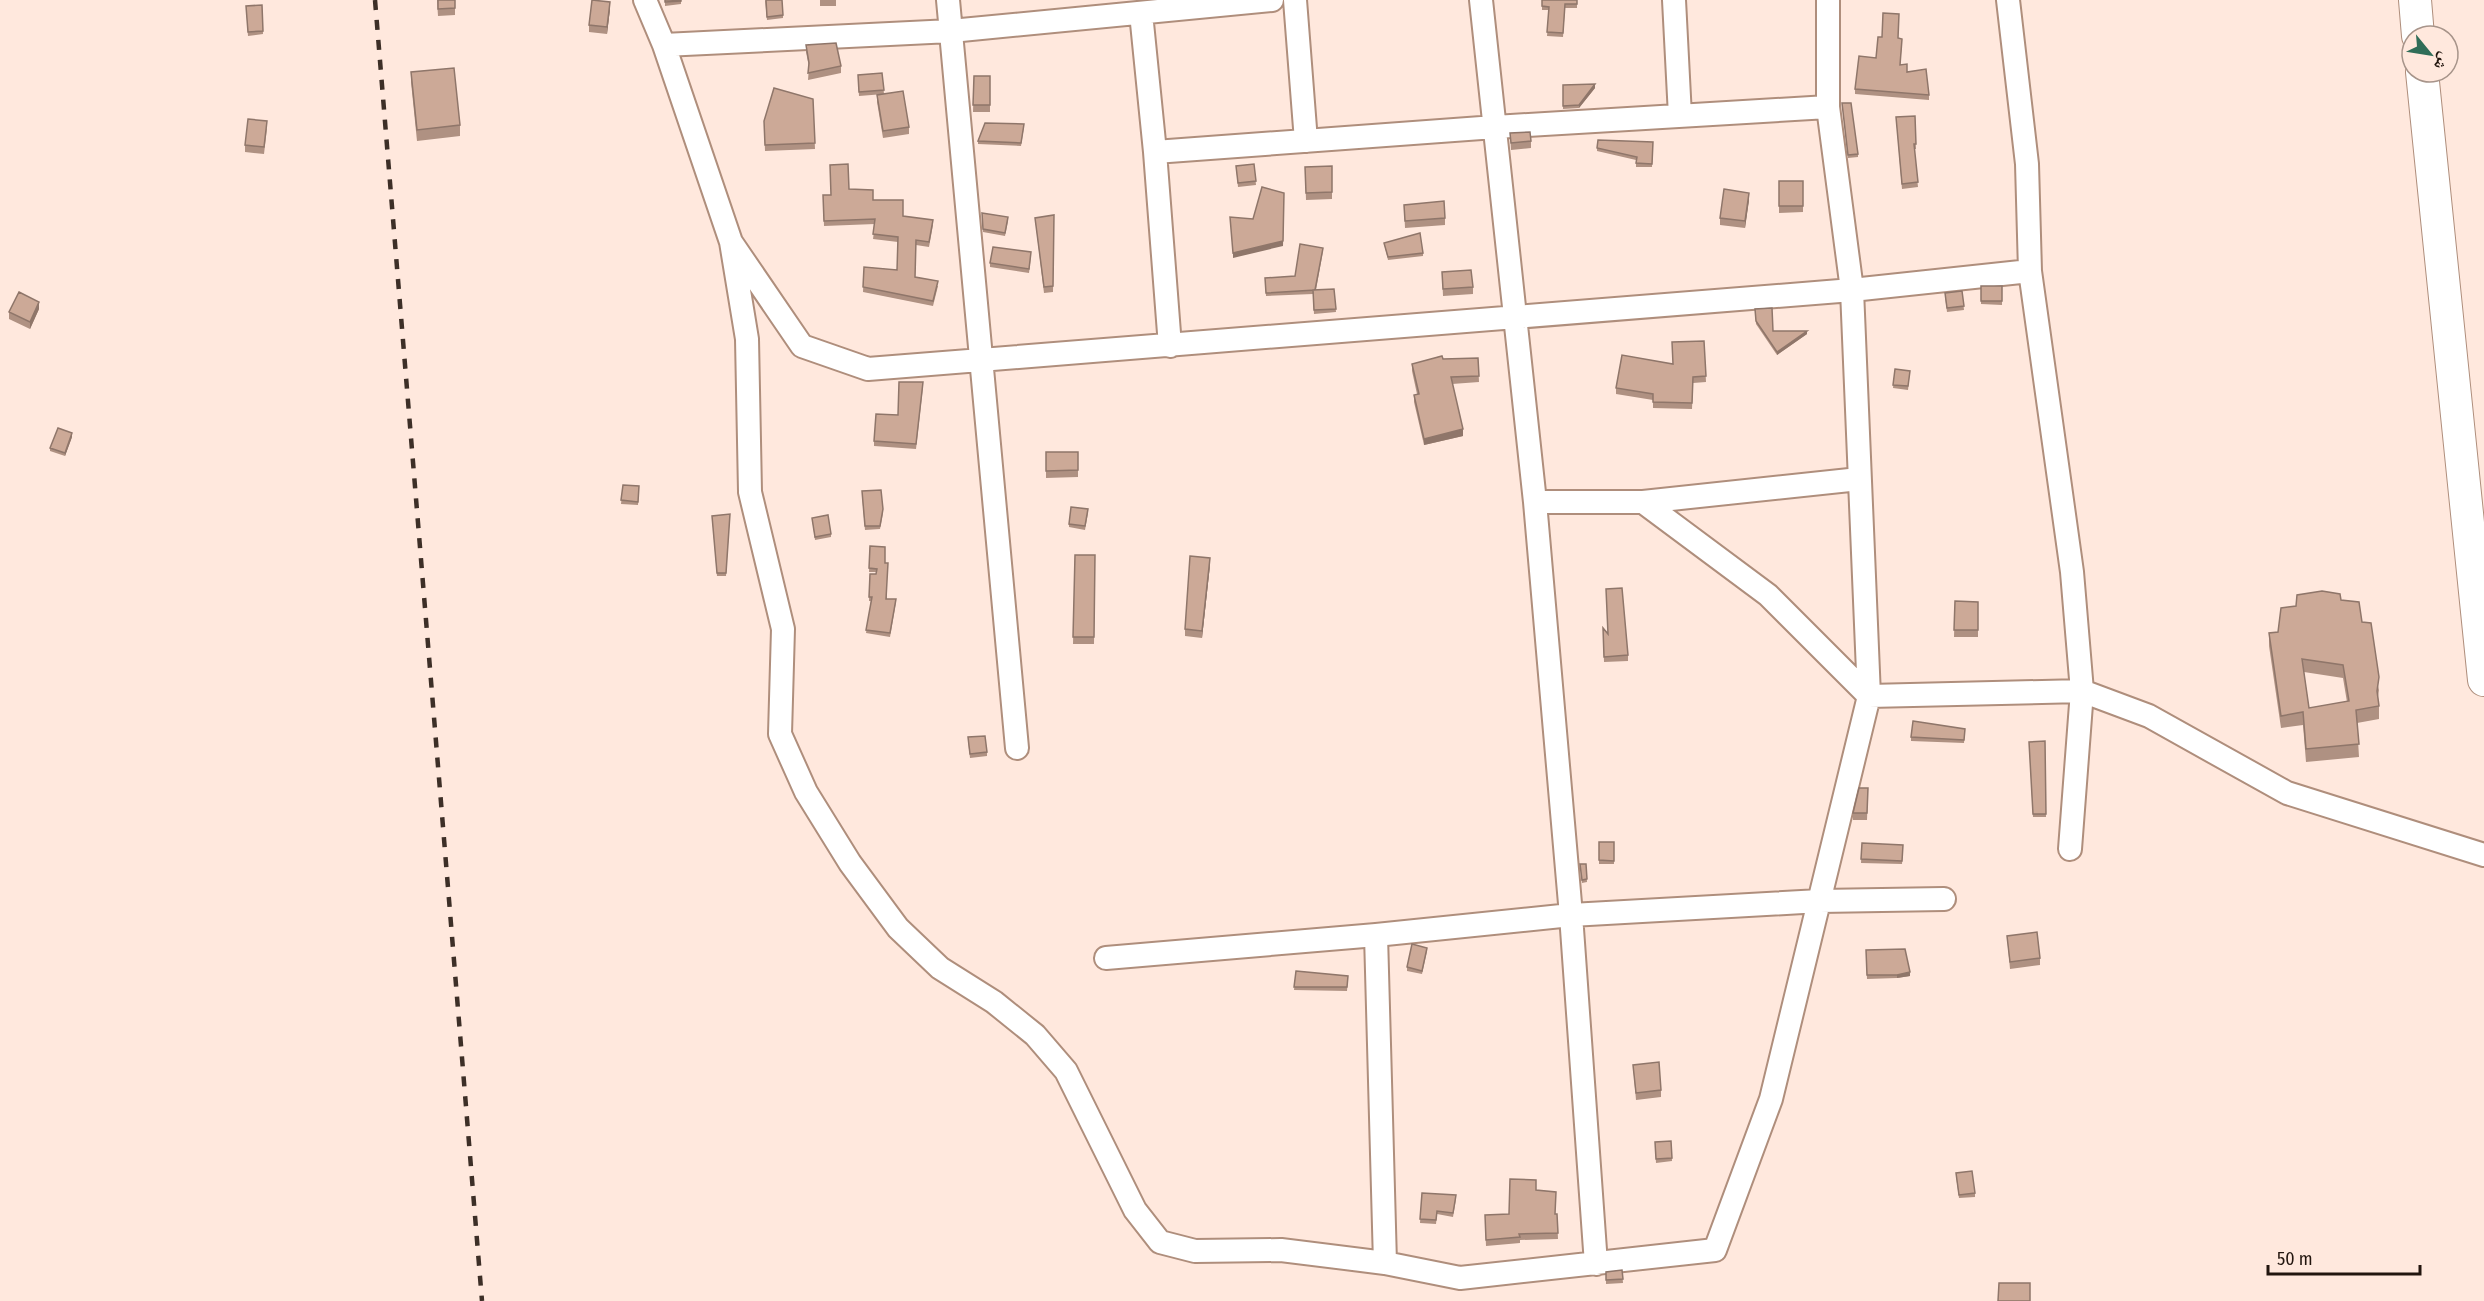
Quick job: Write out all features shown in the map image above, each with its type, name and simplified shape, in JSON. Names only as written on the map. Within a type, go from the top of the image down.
[{"type":"main road","points":[[2415,0],[2417,24]]},
{"type":"main road","points":[[2423,84],[2484,680]]},
{"type":"street","points":[[645,0],[664,45],[731,242],[747,339],[750,492],[783,629],[780,734],[806,792],[850,863],[898,928],[940,968],[994,1002],[1035,1035],[1066,1071],[1135,1210],[1160,1242],[1195,1251],[1281,1250],[1385,1263],[1460,1278],[1715,1250],[1771,1099],[1869,696],[1852,290],[1828,107],[1828,0]]},
{"type":"street","points":[[948,0],[1017,748]]},
{"type":"street","points":[[664,45],[951,31],[1272,0]]},
{"type":"street","points":[[1295,0],[1306,141]]},
{"type":"street","points":[[1481,0],[1535,502],[1571,915],[1596,1264]]},
{"type":"street","points":[[1674,0],[1680,116]]},
{"type":"street","points":[[2008,0],[2027,164],[2030,271],[2072,572],[2082,691],[2070,849]]},
{"type":"street","points":[[1141,13],[1155,152],[1170,346]]},
{"type":"street","points":[[1155,152],[1495,127],[1828,107]]},
{"type":"street","points":[[731,242],[802,346],[868,369],[982,362],[1852,290],[2030,271]]},
{"type":"street","points":[[1535,502],[1643,502],[1859,479]]},
{"type":"street","points":[[1643,502],[1768,595],[1869,696],[2082,691],[2149,716],[2286,793],[2484,855]]},
{"type":"street","points":[[1106,958],[1376,935],[1571,915],[1820,901],[1944,899]]},
{"type":"street","points":[[1376,935],[1385,1263]]},
{"type":"building","points":[[438,0],[455,0],[455,8],[438,9]]},
{"type":"building","points":[[592,0],[610,2],[607,27],[589,25]]},
{"type":"building","points":[[665,0],[681,0],[681,1],[665,2]]},
{"type":"building","points":[[766,0],[782,0],[783,15],[767,17]]},
{"type":"building","points":[[1542,0],[1577,0],[1577,4],[1565,4],[1563,33],[1547,32],[1549,7],[1542,6]]},
{"type":"building","points":[[262,5],[263,31],[248,32],[246,6]]},
{"type":"building","points":[[1883,13],[1899,14],[1898,38],[1902,39],[1900,65],[1907,64],[1907,72],[1926,69],[1929,95],[1855,89],[1859,56],[1876,58],[1878,37],[1882,37]]},
{"type":"building","points":[[836,43],[841,66],[808,73],[806,45]]},
{"type":"building","points":[[454,68],[460,125],[417,130],[411,72]]},
{"type":"building","points":[[882,73],[884,90],[859,92],[858,75]]},
{"type":"building","points":[[974,76],[990,76],[990,105],[973,105]]},
{"type":"building","points":[[1595,84],[1579,105],[1563,106],[1563,85]]},
{"type":"building","points":[[774,88],[813,99],[815,143],[765,145],[764,121]]},
{"type":"building","points":[[903,91],[909,127],[883,131],[877,95]]},
{"type":"building","points":[[1842,103],[1851,103],[1858,154],[1848,155]]},
{"type":"building","points":[[1915,116],[1916,144],[1914,144],[1918,182],[1902,184],[1896,117]]},
{"type":"building","points":[[248,119],[267,121],[264,147],[245,145]]},
{"type":"building","points":[[985,123],[1024,124],[1021,143],[978,141]]},
{"type":"building","points":[[1530,132],[1531,141],[1511,143],[1510,133]]},
{"type":"building","points":[[1598,140],[1653,142],[1652,164],[1636,163],[1637,157],[1597,148]]},
{"type":"building","points":[[848,164],[849,189],[873,190],[873,200],[903,200],[903,216],[933,220],[929,242],[916,240],[915,277],[938,281],[933,301],[863,287],[864,267],[897,270],[898,237],[873,234],[875,219],[824,221],[823,195],[831,195],[830,165]]},
{"type":"building","points":[[1254,164],[1256,181],[1238,183],[1236,166]]},
{"type":"building","points":[[1332,166],[1332,192],[1306,193],[1305,167]]},
{"type":"building","points":[[1779,181],[1803,181],[1803,206],[1779,206]]},
{"type":"building","points":[[1262,187],[1284,193],[1283,241],[1233,253],[1230,217],[1253,219]]},
{"type":"building","points":[[1724,189],[1749,193],[1745,221],[1720,218]]},
{"type":"building","points":[[1444,201],[1445,218],[1405,221],[1404,205]]},
{"type":"building","points":[[982,213],[1008,217],[1005,233],[983,229]]},
{"type":"building","points":[[1054,215],[1053,286],[1044,287],[1035,218]]},
{"type":"building","points":[[1420,233],[1423,253],[1388,257],[1384,243]]},
{"type":"building","points":[[1300,244],[1323,248],[1315,290],[1266,293],[1265,278],[1295,276]]},
{"type":"building","points":[[993,247],[1031,252],[1029,269],[990,263]]},
{"type":"building","points":[[1471,270],[1473,287],[1443,289],[1442,272]]},
{"type":"building","points":[[1981,286],[2002,286],[2002,301],[1981,301]]},
{"type":"building","points":[[1334,289],[1336,309],[1314,310],[1313,290]]},
{"type":"building","points":[[1962,291],[1964,306],[1947,308],[1945,293]]},
{"type":"building","points":[[19,292],[39,302],[30,322],[9,312]]},
{"type":"building","points":[[1772,308],[1773,331],[1807,331],[1777,352],[1756,321],[1755,309]]},
{"type":"building","points":[[1704,341],[1706,376],[1693,377],[1692,403],[1653,402],[1653,394],[1616,388],[1622,355],[1673,364],[1672,342]]},
{"type":"building","points":[[1442,356],[1443,359],[1478,358],[1479,376],[1451,377],[1463,429],[1424,439],[1414,395],[1419,394],[1412,364]]},
{"type":"building","points":[[1895,369],[1910,371],[1908,386],[1893,385]]},
{"type":"building","points":[[899,382],[923,382],[916,444],[874,441],[876,414],[898,415]]},
{"type":"building","points":[[58,428],[72,433],[65,453],[50,448]]},
{"type":"building","points":[[1046,452],[1078,452],[1078,470],[1046,471]]},
{"type":"building","points":[[623,485],[639,486],[638,502],[621,500]]},
{"type":"building","points":[[881,490],[883,509],[880,526],[865,526],[862,491]]},
{"type":"building","points":[[1071,507],[1088,509],[1085,526],[1069,524]]},
{"type":"building","points":[[730,514],[726,573],[717,573],[712,516]]},
{"type":"building","points":[[828,515],[831,534],[815,537],[812,518]]},
{"type":"building","points":[[870,546],[885,547],[885,563],[888,563],[886,599],[896,599],[890,633],[866,630],[872,597],[869,597],[870,574],[876,574],[877,569],[869,568]]},
{"type":"building","points":[[1075,555],[1095,555],[1094,637],[1073,637]]},
{"type":"building","points":[[1190,556],[1210,558],[1202,631],[1185,629]]},
{"type":"building","points":[[1622,588],[1628,655],[1604,657],[1603,628],[1608,634],[1606,589]]},
{"type":"building","points":[[2322,591],[2340,594],[2341,600],[2359,602],[2362,622],[2371,623],[2379,677],[2377,691],[2379,706],[2356,710],[2359,744],[2306,749],[2303,712],[2281,716],[2269,633],[2278,632],[2281,608],[2296,606],[2297,595]],"holes":[[[2302,659],[2343,665],[2349,701],[2309,708]]]},
{"type":"building","points":[[1955,601],[1978,602],[1978,630],[1954,630]]},
{"type":"building","points":[[1913,721],[1965,729],[1964,740],[1911,737]]},
{"type":"building","points":[[985,736],[987,752],[970,754],[968,737]]},
{"type":"building","points":[[2045,741],[2046,814],[2033,814],[2029,742]]},
{"type":"building","points":[[1859,788],[1868,788],[1867,813],[1853,813]]},
{"type":"building","points":[[1599,842],[1614,842],[1614,861],[1599,860]]},
{"type":"building","points":[[1862,843],[1903,845],[1902,861],[1861,859]]},
{"type":"building","points":[[1580,864],[1586,864],[1587,879],[1582,880]]},
{"type":"building","points":[[2037,932],[2040,958],[2010,962],[2007,936]]},
{"type":"building","points":[[1412,944],[1427,948],[1422,971],[1407,967]]},
{"type":"building","points":[[1905,949],[1910,972],[1897,975],[1867,975],[1866,950]]},
{"type":"building","points":[[1296,971],[1348,976],[1347,987],[1294,987]]},
{"type":"building","points":[[1659,1062],[1661,1090],[1636,1093],[1633,1065]]},
{"type":"building","points":[[1671,1141],[1672,1158],[1656,1159],[1655,1142]]},
{"type":"building","points":[[1972,1171],[1975,1193],[1959,1195],[1956,1173]]},
{"type":"building","points":[[1510,1179],[1536,1180],[1536,1190],[1556,1192],[1555,1214],[1557,1214],[1558,1233],[1519,1234],[1520,1237],[1486,1240],[1485,1215],[1509,1214]]},
{"type":"building","points":[[1422,1193],[1456,1195],[1453,1213],[1437,1211],[1436,1220],[1420,1219]]},
{"type":"building","points":[[1622,1270],[1623,1279],[1606,1280],[1606,1272]]},
{"type":"building","points":[[1999,1283],[2030,1283],[2030,1301],[1998,1301]]},
{"type":"railway","points":[[375,0],[482,1301]]}]
